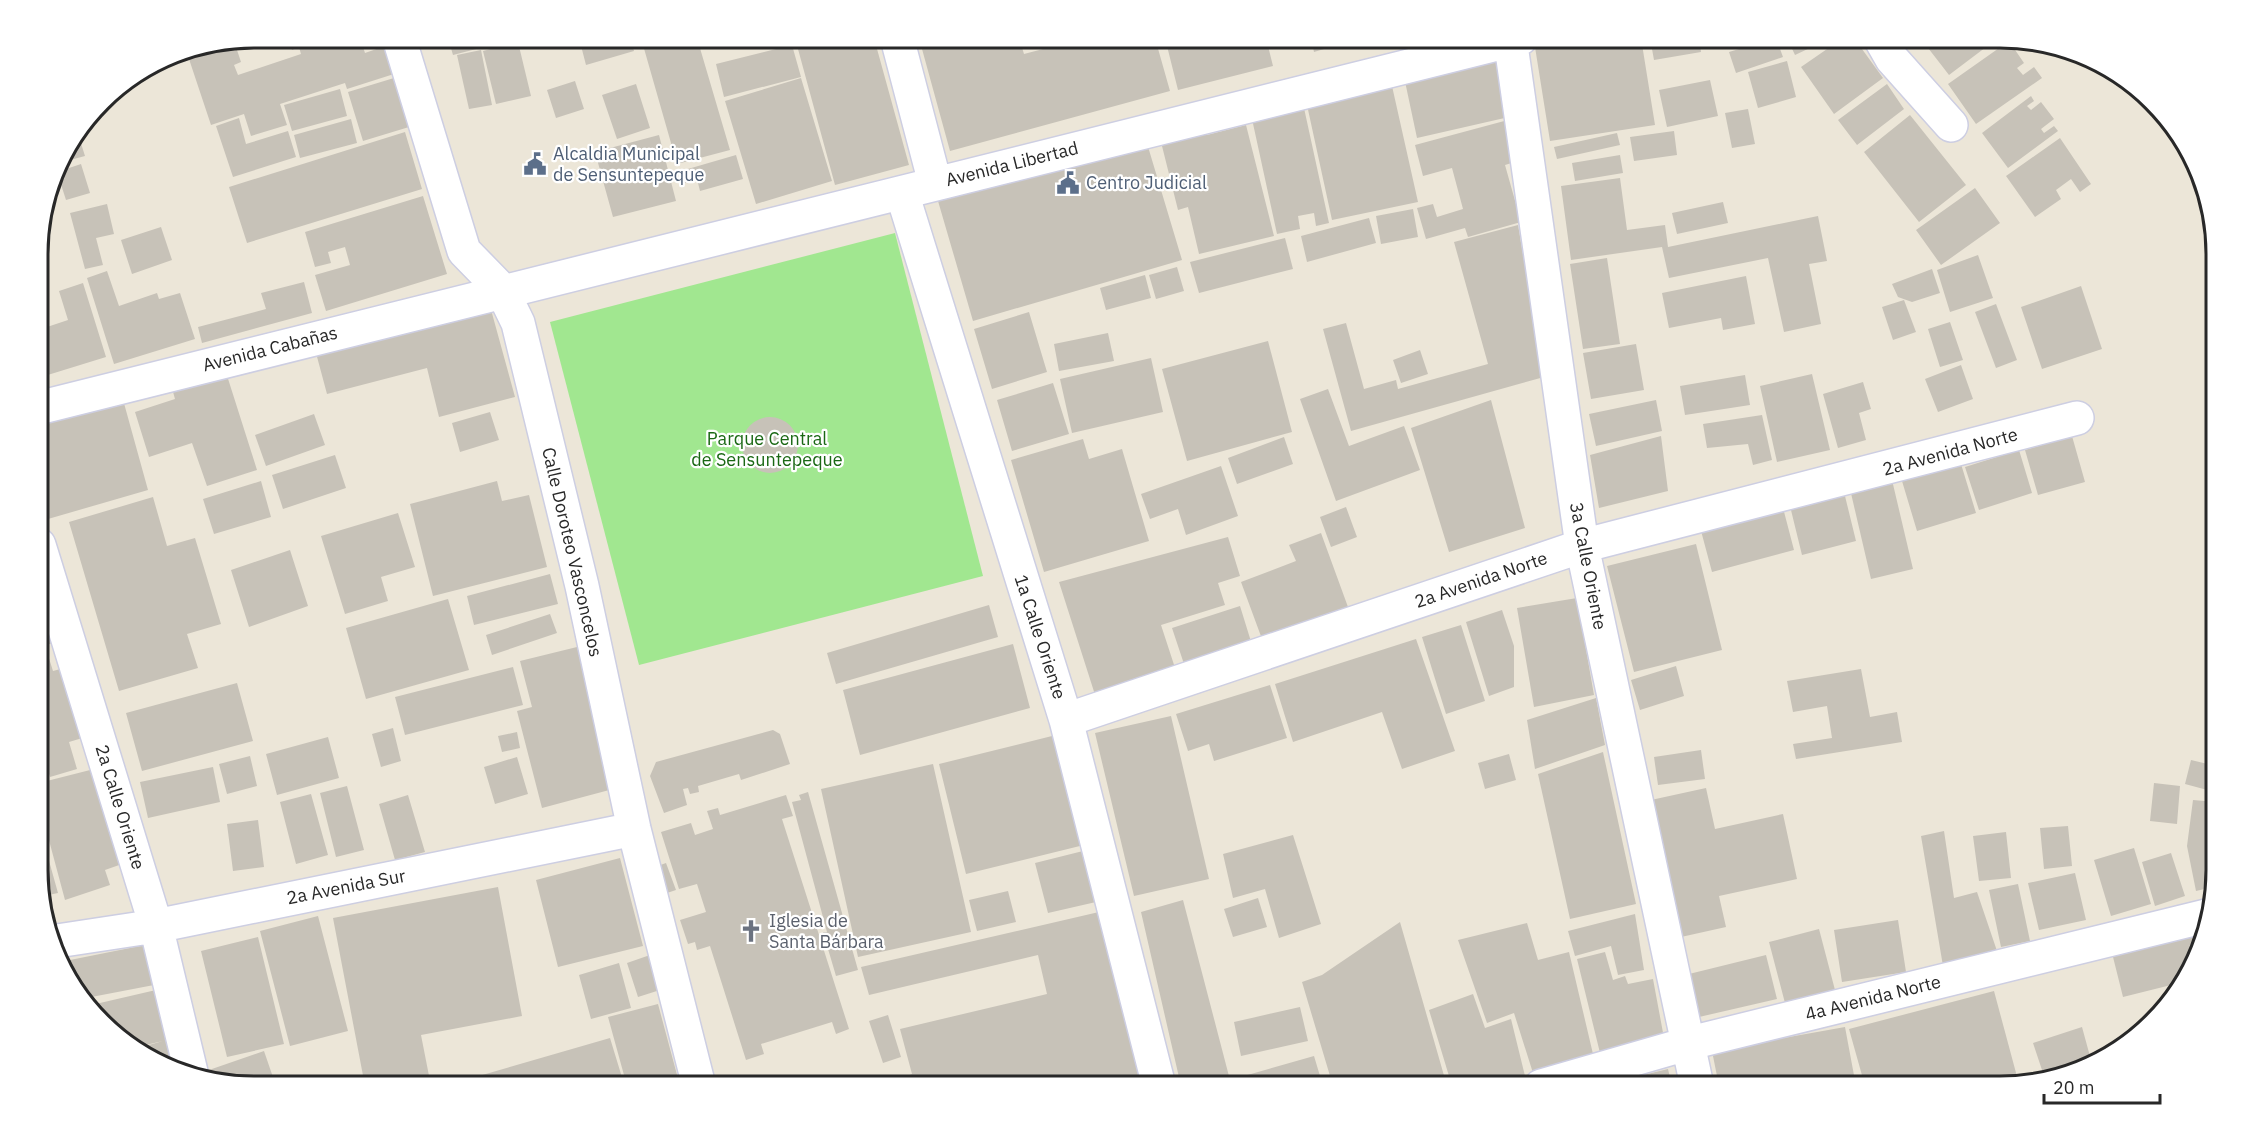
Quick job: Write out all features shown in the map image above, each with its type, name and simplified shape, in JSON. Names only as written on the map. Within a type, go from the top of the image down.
[{"type":"street","name":"Calle Doroteo Vasconcelos","points":[[402,48],[464,251],[502,291],[518,323],[557,480],[634,829],[696,1076]]},
{"type":"street","points":[[900,48],[935,183]]},
{"type":"street","name":"Avenida Libertad","points":[[502,291],[902,193],[1474,48]]},
{"type":"street","name":"3a Calle Oriente","points":[[1515,48],[1582,546],[1695,1076]]},
{"type":"street","points":[[1886,48],[1892,59],[1951,125]]},
{"type":"street","name":"1a Calle Oriente","points":[[902,193],[1066,720],[1156,1076]]},
{"type":"street","name":"Avenida Cabañas","points":[[48,405],[502,291]]},
{"type":"street","name":"2a Avenida Norte","points":[[1066,720],[1582,546],[2077,418]]},
{"type":"street","name":"2a Calle Oriente","points":[[48,574],[156,926],[189,1065]]},
{"type":"street","name":"2a Avenida Sur","points":[[61,940],[156,926],[634,829]]},
{"type":"street","name":"4a Avenida Norte","points":[[1576,1076],[1690,1043],[2200,917]]},
{"type":"green space","name":"Parque Central de Sensuntepeque","points":[[895,233],[983,576],[639,665],[550,322]]},
{"type":"building","points":[[299,48],[363,48],[365,53],[386,48],[394,74],[347,89],[345,83],[280,104],[287,125],[251,136],[244,114],[211,125],[189,59],[237,49],[241,62],[234,65],[238,75],[301,54]]},
{"type":"building","points":[[451,48],[480,48],[453,55]]},
{"type":"building","points":[[495,48],[519,48],[531,96],[496,104],[483,51]]},
{"type":"building","points":[[582,48],[633,48],[634,51],[586,65]]},
{"type":"building","points":[[644,48],[700,48],[730,150],[677,164]]},
{"type":"building","points":[[780,48],[793,48],[801,77],[724,97],[716,64]]},
{"type":"building","points":[[798,48],[877,48],[909,165],[835,185]]},
{"type":"building","points":[[922,48],[1022,48],[1024,54],[1047,48],[1158,48],[1170,91],[950,151]]},
{"type":"building","points":[[1168,48],[1268,48],[1273,66],[1178,90]]},
{"type":"building","points":[[1313,48],[1327,48],[1314,52]]},
{"type":"building","points":[[1535,48],[1643,48],[1655,125],[1550,141]]},
{"type":"building","points":[[1652,48],[1700,48],[1701,52],[1654,60]]},
{"type":"building","points":[[1742,48],[1780,48],[1783,57],[1736,73],[1729,52]]},
{"type":"building","points":[[1792,48],[1810,48],[1795,55]]},
{"type":"building","points":[[1829,48],[1861,48],[1883,78],[1834,114],[1801,67]]},
{"type":"building","points":[[1928,48],[1985,48],[1949,75]]},
{"type":"building","points":[[1999,48],[2015,49],[2024,63],[2017,68],[2023,75],[2034,67],[2042,78],[1976,124],[1948,84]]},
{"type":"building","points":[[481,50],[492,105],[469,109],[457,55]]},
{"type":"building","points":[[1494,52],[1509,117],[1417,138],[1403,72]]},
{"type":"building","points":[[1787,61],[1796,97],[1758,108],[1748,72]]},
{"type":"building","points":[[394,78],[409,127],[363,141],[348,92]]},
{"type":"building","points":[[801,78],[832,181],[756,204],[725,101]]},
{"type":"building","points":[[1710,80],[1718,116],[1667,127],[1659,90]]},
{"type":"building","points":[[575,81],[584,109],[556,118],[547,90]]},
{"type":"building","points":[[636,84],[650,128],[617,139],[602,95]]},
{"type":"building","points":[[1887,84],[1904,109],[1857,145],[1838,120]]},
{"type":"building","points":[[1392,86],[1418,202],[1332,220],[1307,105]]},
{"type":"building","points":[[340,89],[347,116],[292,131],[284,105]]},
{"type":"building","points":[[2031,96],[2034,101],[2027,106],[2031,110],[2041,102],[2054,119],[2041,129],[2044,133],[2054,126],[2058,131],[2008,168],[1982,133]]},
{"type":"building","points":[[1304,108],[1329,223],[1316,226],[1314,213],[1298,216],[1300,229],[1277,234],[1252,119]]},
{"type":"building","points":[[1748,109],[1755,144],[1732,148],[1725,113]]},
{"type":"building","points":[[1910,115],[1966,185],[1919,222],[1864,152]]},
{"type":"building","points":[[239,118],[246,144],[288,131],[296,157],[233,177],[216,126]]},
{"type":"building","points":[[351,119],[357,143],[300,158],[294,135]]},
{"type":"building","points":[[1508,120],[1518,161],[1505,165],[1521,222],[1468,237],[1465,228],[1426,239],[1417,208],[1433,204],[1437,217],[1463,209],[1452,168],[1423,176],[1415,145]]},
{"type":"building","points":[[1246,125],[1274,236],[1199,254],[1188,207],[1178,210],[1160,138],[1205,127],[1207,135]]},
{"type":"building","points":[[1674,131],[1677,155],[1634,161],[1630,137]]},
{"type":"building","points":[[405,132],[422,189],[247,243],[229,187]]},
{"type":"building","points":[[1617,133],[1620,145],[1557,159],[1554,147]]},
{"type":"building","points":[[659,135],[676,201],[613,217],[595,152]]},
{"type":"building","points":[[2060,138],[2091,184],[2080,192],[2071,179],[2056,190],[2061,199],[2035,217],[2006,176]]},
{"type":"building","points":[[1146,140],[1182,260],[973,321],[938,201]]},
{"type":"building","points":[[81,143],[85,156],[71,160]]},
{"type":"building","points":[[736,155],[743,179],[700,191],[697,179],[684,183],[681,171]]},
{"type":"building","points":[[1620,155],[1623,173],[1575,181],[1572,163]]},
{"type":"building","points":[[81,164],[90,193],[66,200],[61,184],[67,169]]},
{"type":"building","points":[[1620,178],[1627,230],[1665,225],[1668,247],[1818,216],[1827,261],[1809,264],[1821,324],[1784,332],[1768,258],[1669,278],[1662,247],[1571,260],[1561,186]]},
{"type":"building","points":[[1975,188],[2000,223],[1941,265],[1916,230]]},
{"type":"building","points":[[423,196],[447,274],[326,311],[315,275],[350,265],[345,247],[328,252],[331,263],[315,267],[305,232]]},
{"type":"building","points":[[1723,202],[1728,223],[1677,234],[1672,213]]},
{"type":"building","points":[[107,204],[114,234],[96,238],[103,265],[85,269],[70,213]]},
{"type":"building","points":[[1413,209],[1418,237],[1381,244],[1376,216]]},
{"type":"building","points":[[1369,218],[1376,243],[1307,262],[1301,236]]},
{"type":"building","points":[[1518,225],[1544,377],[1351,431],[1323,329],[1346,323],[1364,389],[1396,380],[1398,389],[1488,364],[1454,242]]},
{"type":"building","points":[[161,227],[172,260],[132,274],[121,240]]},
{"type":"building","points":[[1285,238],[1293,269],[1199,293],[1190,262]]},
{"type":"building","points":[[1978,255],[1993,298],[1950,312],[1937,270]]},
{"type":"building","points":[[1607,258],[1620,344],[1583,349],[1570,264]]},
{"type":"building","points":[[1177,267],[1184,291],[1156,299],[1149,275]]},
{"type":"building","points":[[1932,269],[1940,293],[1912,302],[1898,297],[1892,284]]},
{"type":"building","points":[[107,271],[119,306],[157,293],[159,299],[180,293],[195,339],[114,364],[87,278]]},
{"type":"building","points":[[1145,275],[1151,298],[1106,310],[1100,288]]},
{"type":"building","points":[[1746,276],[1755,324],[1723,330],[1721,318],[1669,328],[1662,293]]},
{"type":"building","points":[[304,282],[312,313],[202,343],[198,327],[266,309],[261,293]]},
{"type":"building","points":[[83,283],[106,357],[48,375],[48,327],[68,320],[59,291]]},
{"type":"building","points":[[2081,286],[2102,349],[2042,369],[2021,307]]},
{"type":"building","points":[[1904,300],[1916,332],[1893,340],[1882,307]]},
{"type":"building","points":[[1996,304],[2017,360],[1996,368],[1975,312]]},
{"type":"building","points":[[490,306],[515,397],[439,417],[427,368],[327,394],[316,353]]},
{"type":"building","points":[[1029,312],[1047,372],[992,389],[974,329]]},
{"type":"building","points":[[1950,322],[1963,360],[1940,367],[1928,329]]},
{"type":"building","points":[[1108,333],[1114,361],[1059,371],[1054,344]]},
{"type":"building","points":[[1268,341],[1292,432],[1187,461],[1162,369]]},
{"type":"building","points":[[1636,344],[1644,390],[1591,399],[1583,353]]},
{"type":"building","points":[[1420,350],[1428,374],[1401,383],[1393,360]]},
{"type":"building","points":[[1151,358],[1163,412],[1072,433],[1060,379]]},
{"type":"building","points":[[223,363],[257,470],[207,486],[192,443],[149,457],[135,412],[175,399],[170,381]]},
{"type":"building","points":[[1961,365],[1973,399],[1938,412],[1925,379]]},
{"type":"building","points":[[1812,374],[1830,450],[1777,462],[1760,386]]},
{"type":"building","points":[[1745,375],[1750,405],[1685,415],[1680,386]]},
{"type":"building","points":[[1863,382],[1871,409],[1859,413],[1866,440],[1838,448],[1823,394]]},
{"type":"building","points":[[1053,383],[1069,434],[1012,451],[997,400]]},
{"type":"building","points":[[1328,389],[1349,446],[1404,426],[1420,470],[1336,501],[1300,399]]},
{"type":"building","points":[[122,396],[148,490],[48,519],[48,416]]},
{"type":"building","points":[[1491,400],[1525,528],[1449,552],[1411,428]]},
{"type":"building","points":[[1656,400],[1662,431],[1596,446],[1589,414]]},
{"type":"building","points":[[490,412],[499,440],[460,452],[452,423]]},
{"type":"building","points":[[314,414],[325,445],[266,466],[255,435]]},
{"type":"building","points":[[1762,415],[1772,460],[1753,465],[1748,444],[1707,448],[1703,424]]},
{"type":"building","points":[[770,417],[781,419],[790,425],[796,434],[798,445],[796,456],[790,465],[781,471],[770,473],[759,471],[750,465],[744,456],[742,445],[744,434],[750,425],[759,419]]},
{"type":"building","points":[[1661,436],[1668,491],[1599,508],[1590,455]]},
{"type":"building","points":[[2072,436],[2085,482],[2038,495],[2025,450]]},
{"type":"building","points":[[1284,437],[1293,464],[1237,484],[1228,458]]},
{"type":"building","points":[[1083,439],[1089,459],[1122,449],[1149,541],[1044,572],[1011,460]]},
{"type":"building","points":[[2019,450],[2032,493],[1979,510],[1965,467]]},
{"type":"building","points":[[335,455],[346,488],[283,509],[272,475]]},
{"type":"building","points":[[1961,464],[1976,513],[1917,531],[1902,481]]},
{"type":"building","points":[[1221,466],[1238,516],[1186,535],[1178,509],[1150,519],[1141,494]]},
{"type":"building","points":[[1892,480],[1913,569],[1871,579],[1850,489]]},
{"type":"building","points":[[261,481],[271,517],[214,534],[203,499]]},
{"type":"building","points":[[497,481],[502,501],[529,495],[547,567],[433,596],[410,504]]},
{"type":"building","points":[[1844,492],[1856,541],[1802,555],[1790,506]]},
{"type":"building","points":[[153,497],[167,546],[195,538],[221,624],[187,634],[198,668],[119,691],[69,522]]},
{"type":"building","points":[[1782,504],[1794,550],[1712,572],[1700,527]]},
{"type":"building","points":[[1346,507],[1357,537],[1331,547],[1320,517]]},
{"type":"building","points":[[398,513],[415,567],[381,577],[388,601],[345,614],[321,536]]},
{"type":"building","points":[[1321,533],[1348,607],[1262,639],[1241,582],[1296,561],[1289,545]]},
{"type":"building","points":[[1228,537],[1240,576],[1218,583],[1225,605],[1161,625],[1178,677],[1097,701],[1059,582]]},
{"type":"building","points":[[1696,544],[1722,650],[1634,672],[1607,566]]},
{"type":"building","points":[[290,550],[308,606],[249,627],[231,570]]},
{"type":"building","points":[[550,574],[558,604],[474,625],[467,596]]},
{"type":"building","points":[[1577,598],[1594,695],[1534,707],[1517,608]]},
{"type":"building","points":[[448,599],[469,670],[366,699],[346,628]]},
{"type":"building","points":[[989,605],[998,637],[836,684],[827,653]]},
{"type":"building","points":[[1240,606],[1253,648],[1186,670],[1172,628]]},
{"type":"building","points":[[1502,610],[1514,646],[1514,687],[1489,696],[1466,622]]},
{"type":"building","points":[[550,614],[557,633],[492,655],[486,635]]},
{"type":"building","points":[[1461,625],[1485,701],[1446,714],[1422,637]]},
{"type":"building","points":[[48,628],[53,643],[48,644]]},
{"type":"building","points":[[1416,639],[1455,751],[1402,769],[1382,712],[1293,742],[1275,684]]},
{"type":"building","points":[[1013,644],[1030,708],[860,755],[843,690]]},
{"type":"building","points":[[577,647],[613,789],[542,808],[517,711],[532,707],[520,661]]},
{"type":"building","points":[[48,655],[53,671],[68,667],[89,736],[69,742],[77,769],[50,777],[48,770]]},
{"type":"building","points":[[1676,666],[1684,696],[1640,710],[1631,680]]},
{"type":"building","points":[[513,667],[523,705],[405,735],[395,697]]},
{"type":"building","points":[[1861,669],[1870,717],[1897,712],[1902,742],[1796,759],[1793,744],[1832,738],[1827,706],[1793,712],[1787,681]]},
{"type":"building","points":[[237,683],[253,741],[142,771],[126,713]]},
{"type":"building","points":[[1270,685],[1287,738],[1214,761],[1209,744],[1188,751],[1176,714]]},
{"type":"building","points":[[1596,698],[1605,745],[1535,769],[1527,720]]},
{"type":"building","points":[[1171,716],[1209,879],[1134,896],[1095,733]]},
{"type":"building","points":[[393,728],[401,761],[381,767],[372,734]]},
{"type":"building","points":[[773,730],[780,734],[790,764],[741,780],[739,774],[698,786],[699,792],[690,794],[688,788],[683,789],[687,805],[664,813],[650,776],[656,762]]},
{"type":"building","points":[[517,732],[520,748],[502,752],[498,736]]},
{"type":"building","points":[[1060,734],[1088,844],[966,874],[939,764]]},
{"type":"building","points":[[328,737],[339,778],[277,795],[266,754]]},
{"type":"building","points":[[1701,750],[1705,779],[1658,785],[1654,757]]},
{"type":"building","points":[[1603,752],[1636,904],[1570,919],[1538,774]]},
{"type":"building","points":[[1509,754],[1516,780],[1485,789],[1478,763]]},
{"type":"building","points":[[250,756],[257,786],[227,794],[219,764]]},
{"type":"building","points":[[517,757],[528,794],[495,804],[484,767]]},
{"type":"building","points":[[2191,760],[2206,764],[2206,790],[2185,784]]},
{"type":"building","points":[[933,764],[971,932],[858,957],[821,789]]},
{"type":"building","points":[[213,767],[220,802],[148,818],[140,782]]},
{"type":"building","points":[[98,768],[122,864],[105,870],[110,885],[65,900],[48,837],[48,781]]},
{"type":"building","points":[[2154,783],[2180,786],[2177,824],[2150,821]]},
{"type":"building","points":[[347,786],[364,850],[336,857],[320,793]]},
{"type":"building","points":[[1706,788],[1715,829],[1783,814],[1797,879],[1719,896],[1726,927],[1681,937],[1651,800]]},
{"type":"building","points":[[808,792],[858,970],[836,976],[823,932],[827,932],[792,802],[801,800],[799,795]]},
{"type":"building","points":[[311,794],[328,855],[296,864],[280,802]]},
{"type":"building","points":[[408,795],[425,852],[395,860],[379,804]]},
{"type":"building","name":"Iglesia de Santa Bárbara","points":[[786,795],[793,816],[782,819],[849,1029],[836,1034],[832,1022],[761,1044],[764,1054],[746,1060],[710,946],[697,950],[695,942],[688,944],[680,920],[706,912],[697,884],[679,889],[661,832],[691,823],[695,835],[713,829],[707,811],[718,808],[720,815]]},
{"type":"building","points":[[2193,800],[2206,801],[2205,889],[2196,891],[2187,846]]},
{"type":"building","points":[[258,820],[264,867],[233,871],[227,824]]},
{"type":"building","points":[[2068,826],[2072,866],[2044,869],[2040,828]]},
{"type":"building","points":[[1944,831],[1954,898],[1977,892],[1997,951],[1943,966],[1921,836]]},
{"type":"building","points":[[2006,832],[2011,878],[1979,881],[1973,836]]},
{"type":"building","points":[[1293,835],[1321,924],[1279,938],[1265,889],[1233,898],[1223,854]]},
{"type":"building","points":[[2134,848],[2151,904],[2111,916],[2094,860]]},
{"type":"building","points":[[1083,851],[1096,902],[1048,913],[1035,863]]},
{"type":"building","points":[[2171,853],[2185,896],[2155,906],[2142,862]]},
{"type":"building","points":[[48,857],[58,893],[50,895]]},
{"type":"building","points":[[620,858],[643,946],[558,967],[536,880]]},
{"type":"building","points":[[666,863],[676,890],[661,895],[652,868]]},
{"type":"building","points":[[2075,873],[2086,920],[2039,930],[2028,883]]},
{"type":"building","points":[[2018,884],[2030,941],[2001,947],[1989,890]]},
{"type":"building","points":[[498,887],[522,1016],[421,1035],[429,1076],[363,1076],[333,918]]},
{"type":"building","points":[[1008,891],[1016,922],[977,931],[969,900]]},
{"type":"building","points":[[1258,898],[1267,927],[1233,937],[1224,909]]},
{"type":"building","points":[[1183,900],[1229,1076],[1179,1076],[1141,912]]},
{"type":"building","points":[[1099,912],[1140,1076],[907,1076],[912,1074],[900,1029],[1047,994],[1038,955],[869,995],[861,967]]},
{"type":"building","points":[[1635,914],[1644,970],[1618,975],[1611,946],[1575,956],[1568,931]]},
{"type":"building","points":[[318,916],[348,1031],[290,1046],[260,931]]},
{"type":"building","points":[[1898,920],[1906,972],[1842,982],[1834,930]]},
{"type":"building","points":[[1400,922],[1444,1076],[1330,1076],[1302,982],[1322,975]]},
{"type":"building","points":[[1527,923],[1538,960],[1569,952],[1593,1054],[1533,1073],[1514,1013],[1487,1023],[1458,940]]},
{"type":"building","points":[[1819,929],[1835,990],[1785,1003],[1769,942]]},
{"type":"building","points":[[2196,932],[2185,961],[2171,985],[2123,997],[2112,953]]},
{"type":"building","points":[[258,937],[284,1044],[227,1057],[201,951]]},
{"type":"building","points":[[145,945],[154,985],[92,997],[69,960]]},
{"type":"building","points":[[1605,952],[1613,980],[1625,976],[1628,984],[1653,979],[1664,1038],[1601,1057],[1577,959]]},
{"type":"building","points":[[650,955],[660,990],[638,997],[627,963]]},
{"type":"building","points":[[1766,955],[1777,999],[1699,1017],[1689,974]]},
{"type":"building","points":[[619,963],[631,1008],[591,1019],[579,975]]},
{"type":"building","points":[[156,990],[173,1059],[147,1046],[163,1041],[146,1045],[118,1025],[97,1004]]},
{"type":"building","points":[[1994,991],[2017,1076],[1862,1076],[1849,1029]]},
{"type":"building","points":[[1473,994],[1485,1028],[1511,1019],[1525,1076],[1449,1076],[1429,1010]]},
{"type":"building","points":[[658,1004],[677,1076],[624,1076],[608,1017]]},
{"type":"building","points":[[1300,1007],[1308,1041],[1241,1056],[1234,1022]]},
{"type":"building","points":[[888,1015],[901,1057],[883,1063],[869,1021]]},
{"type":"building","points":[[1845,1027],[1854,1076],[1717,1076],[1712,1051]]},
{"type":"building","points":[[2082,1027],[2090,1055],[2043,1072],[2033,1043]]},
{"type":"building","points":[[610,1038],[622,1076],[479,1076]]},
{"type":"building","points":[[264,1051],[273,1076],[227,1074],[209,1070]]},
{"type":"building","points":[[1314,1056],[1320,1076],[1244,1076]]},
{"type":"building","points":[[1668,1069],[1670,1076],[1639,1076]]},
{"type":"place","name":"Alcaldia Municipal de Sensuntepeque","points":[[535,164]]},
{"type":"place","name":"Centro Judicial","points":[[1068,183]]},
{"type":"place","name":"Iglesia de Santa Bárbara","points":[[751,931]]}]
